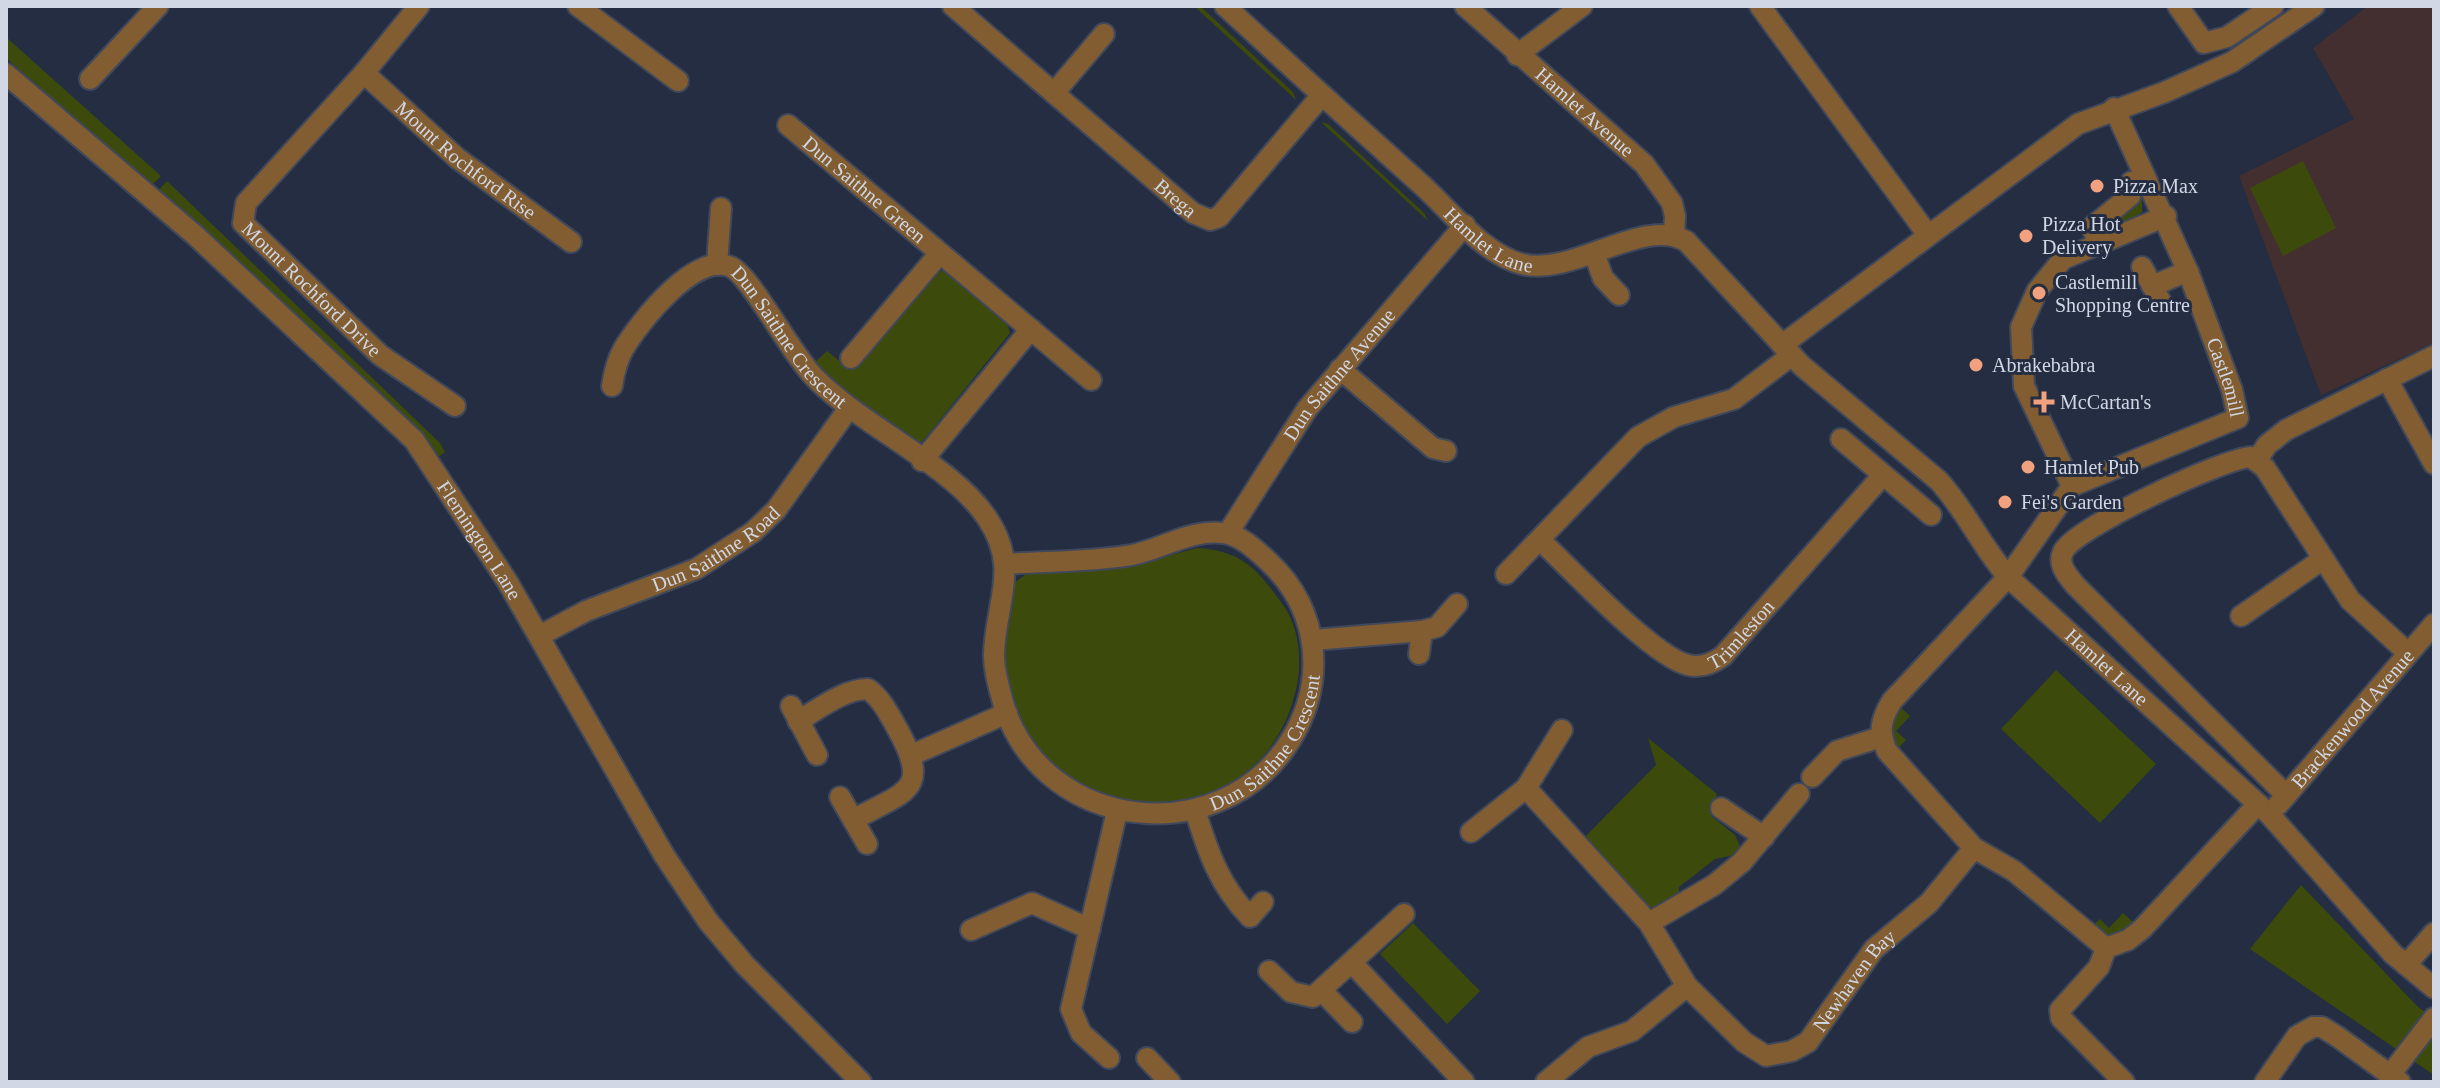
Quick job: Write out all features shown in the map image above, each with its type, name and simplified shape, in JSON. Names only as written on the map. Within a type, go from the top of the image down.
[{"type":"street","points":[[90,79],[158,6]]},
{"type":"street","points":[[578,6],[678,81]]},
{"type":"street","name":"Brega","points":[[953,6],[1193,213],[1210,220],[1219,217],[1322,95]]},
{"type":"street","name":"Hamlet Lane","points":[[1225,6],[1465,225],[1510,260],[1542,267],[1674,234],[1711,264],[1787,350],[1939,481],[1985,550],[2008,577],[2264,809],[2368,928],[2434,988]]},
{"type":"street","name":"Hamlet Avenue","points":[[1465,6],[1644,164],[1672,203],[1674,234]]},
{"type":"street","points":[[1517,55],[1582,6]]},
{"type":"street","points":[[1760,6],[1928,235]]},
{"type":"street","points":[[2178,6],[2204,43],[2227,37],[2273,6]]},
{"type":"street","points":[[1506,574],[1638,437],[1674,417],[1734,399],[1787,350],[1928,235],[2048,144],[2078,124],[2114,108],[2165,92],[2232,62],[2314,6]]},
{"type":"street","name":"Mount Rochford Drive","points":[[407,10],[364,73],[246,203],[243,223],[380,355],[455,406]]},
{"type":"street","points":[[1054,93],[1104,34]]},
{"type":"street","name":"Mount Rochford Rise","points":[[364,73],[457,158],[571,242]]},
{"type":"street","name":"Flemington Lane","points":[[6,74],[196,236],[414,440],[470,521],[664,855],[708,921],[745,965],[861,1082]]},
{"type":"street","name":"Castlemill","points":[[2072,486],[2238,418],[2232,390],[2166,216],[2114,108]]},
{"type":"street","name":"Dun Saithne Green","points":[[788,125],[1091,380]]},
{"type":"street","points":[[2098,242],[2092,227],[2130,196],[2131,182]]},
{"type":"street","points":[[717,265],[721,208]]},
{"type":"street","points":[[2106,948],[2014,871],[1974,848],[1887,751],[1881,737],[1881,718],[1892,701],[2008,577],[2072,486],[2024,386],[2021,327],[2037,291],[2063,259],[2166,216]]},
{"type":"street","name":"Dun Saithne Avenue","points":[[1228,533],[1293,428],[1465,225]]},
{"type":"street","name":"Dun Saithne Green","points":[[851,358],[940,253]]},
{"type":"street","points":[[1594,253],[1603,278],[1619,295]]},
{"type":"street","name":"Dun Saithne Crescent","points":[[612,386],[622,351],[648,315],[685,280],[717,265],[729,266],[744,276],[792,352],[815,379],[977,504],[990,521],[1005,564],[1005,597],[994,658],[1007,713],[1034,759],[1052,777],[1117,811],[1171,814],[1195,810],[1243,788],[1287,746],[1309,700],[1314,677],[1313,640],[1308,618],[1277,569],[1259,552],[1228,533]]},
{"type":"street","points":[[2142,267],[2157,294],[2188,271]]},
{"type":"street","points":[[922,461],[1031,329]]},
{"type":"street","points":[[2257,460],[2267,445],[2286,430],[2434,356]]},
{"type":"street","points":[[1340,369],[1433,448],[1446,451]]},
{"type":"street","points":[[2387,379],[2434,464]]},
{"type":"street","name":"Dun Saithne Road","points":[[539,636],[586,611],[696,569],[753,532],[776,510],[849,408]]},
{"type":"street","points":[[1841,439],[1931,515]]},
{"type":"street","points":[[2286,795],[2075,585],[2062,565],[2061,557],[2072,540],[2130,507],[2243,457],[2257,460],[2360,610],[2408,653]]},
{"type":"street","name":"Trimleston","points":[[1540,540],[1607,605],[1663,652],[1690,666],[1705,666],[1723,656],[1883,475]]},
{"type":"street","points":[[1005,564],[1132,555],[1199,534],[1228,533]]},
{"type":"street","points":[[2241,616],[2323,559]]},
{"type":"street","points":[[1313,640],[1422,631],[1437,627],[1457,604]]},
{"type":"street","name":"Brackenwood Avenue","points":[[2264,809],[2286,795],[2434,624]]},
{"type":"street","points":[[1419,654],[1422,631]]},
{"type":"street","points":[[817,755],[794,713],[868,689],[891,717],[912,755],[916,772],[906,789],[853,820]]},
{"type":"street","points":[[912,755],[1007,713]]},
{"type":"street","points":[[1471,832],[1526,788],[1562,730]]},
{"type":"street","points":[[1812,777],[1837,751],[1881,737]]},
{"type":"street","name":"Newhaven Bay","points":[[1526,788],[1649,923],[1687,986],[1744,1042],[1766,1056],[1792,1051],[1808,1042],[1874,949],[1929,903],[1974,848]]},
{"type":"street","points":[[1649,923],[1714,885],[1742,862],[1799,794]]},
{"type":"street","points":[[840,797],[867,844]]},
{"type":"street","points":[[1721,808],[1764,837]]},
{"type":"street","points":[[2124,1082],[2061,1018],[2060,1010],[2099,967],[2106,948],[2128,940],[2142,929],[2264,809]]},
{"type":"street","points":[[1195,810],[1212,862],[1233,899],[1250,917],[1263,902]]},
{"type":"street","points":[[1109,1058],[1081,1033],[1071,1009],[1117,811]]},
{"type":"street","points":[[971,930],[1032,903],[1090,929]]},
{"type":"street","points":[[1269,971],[1300,996],[1313,997],[1323,992],[1404,914]]},
{"type":"street","points":[[2406,965],[2434,933]]},
{"type":"street","points":[[1353,964],[1464,1082]]},
{"type":"street","points":[[1546,1082],[1588,1047],[1632,1031],[1687,986]]},
{"type":"street","points":[[1323,992],[1352,1022]]},
{"type":"street","points":[[2265,1082],[2297,1036],[2306,1030],[2322,1027],[2395,1078],[2434,1018]]},
{"type":"street","points":[[1147,1058],[1170,1082]]},
{"type":"shaded area","points":[[2368,6],[2434,6],[2434,343],[2321,395],[2239,176],[2354,119],[2313,48]]},
{"type":"green space","points":[[1194,6],[1200,6],[1293,92],[1296,100]]},
{"type":"green space","points":[[6,37],[161,176],[152,185],[6,58]]},
{"type":"green space","points":[[1321,122],[1328,124],[1424,213],[1428,221]]},
{"type":"green space","points":[[2303,161],[2336,228],[2283,256],[2250,188]]},
{"type":"green space","points":[[167,181],[440,443],[445,452],[438,457],[159,190]]},
{"type":"green space","points":[[2142,197],[2142,212],[2133,219],[2110,225]]},
{"type":"green space","points":[[946,270],[1007,323],[1010,333],[922,442],[905,442],[812,365],[827,351],[851,370],[925,282],[935,273]]},
{"type":"green space","points":[[1197,548],[1226,553],[1248,564],[1274,592],[1293,623],[1299,654],[1297,685],[1275,741],[1237,779],[1190,800],[1139,804],[1089,791],[1046,763],[1015,719],[1001,661],[1014,583],[1026,574],[1127,567]]},
{"type":"green space","points":[[2056,670],[2156,764],[2100,823],[2001,729]]},
{"type":"green space","points":[[1899,706],[1910,716],[1896,731],[1906,740],[1895,752],[1889,717]]},
{"type":"green space","points":[[1648,738],[1717,794],[1711,816],[1735,835],[1740,846],[1734,855],[1715,859],[1679,887],[1679,895],[1657,908],[1644,907],[1582,840],[1656,765]]},
{"type":"green space","points":[[2301,885],[2418,1007],[2434,1018],[2434,1075],[2250,949]]},
{"type":"green space","points":[[2123,913],[2134,923],[2123,932],[2107,935],[2088,930],[2100,919],[2109,928]]},
{"type":"green space","points":[[1413,923],[1480,991],[1447,1024],[1380,954]]},
{"type":"place","name":"Pizza Max","points":[[2097,186]]},
{"type":"place","name":"Pizza Hot Delivery","points":[[2026,236]]},
{"type":"place","name":"Castlemill Shopping Centre","points":[[2039,293]]},
{"type":"place","name":"Abrakebabra","points":[[1976,365]]},
{"type":"place","name":"McCartan's","points":[[2044,402]]},
{"type":"place","name":"Hamlet Pub","points":[[2028,467]]},
{"type":"place","name":"Fei's Garden","points":[[2005,502]]}]
